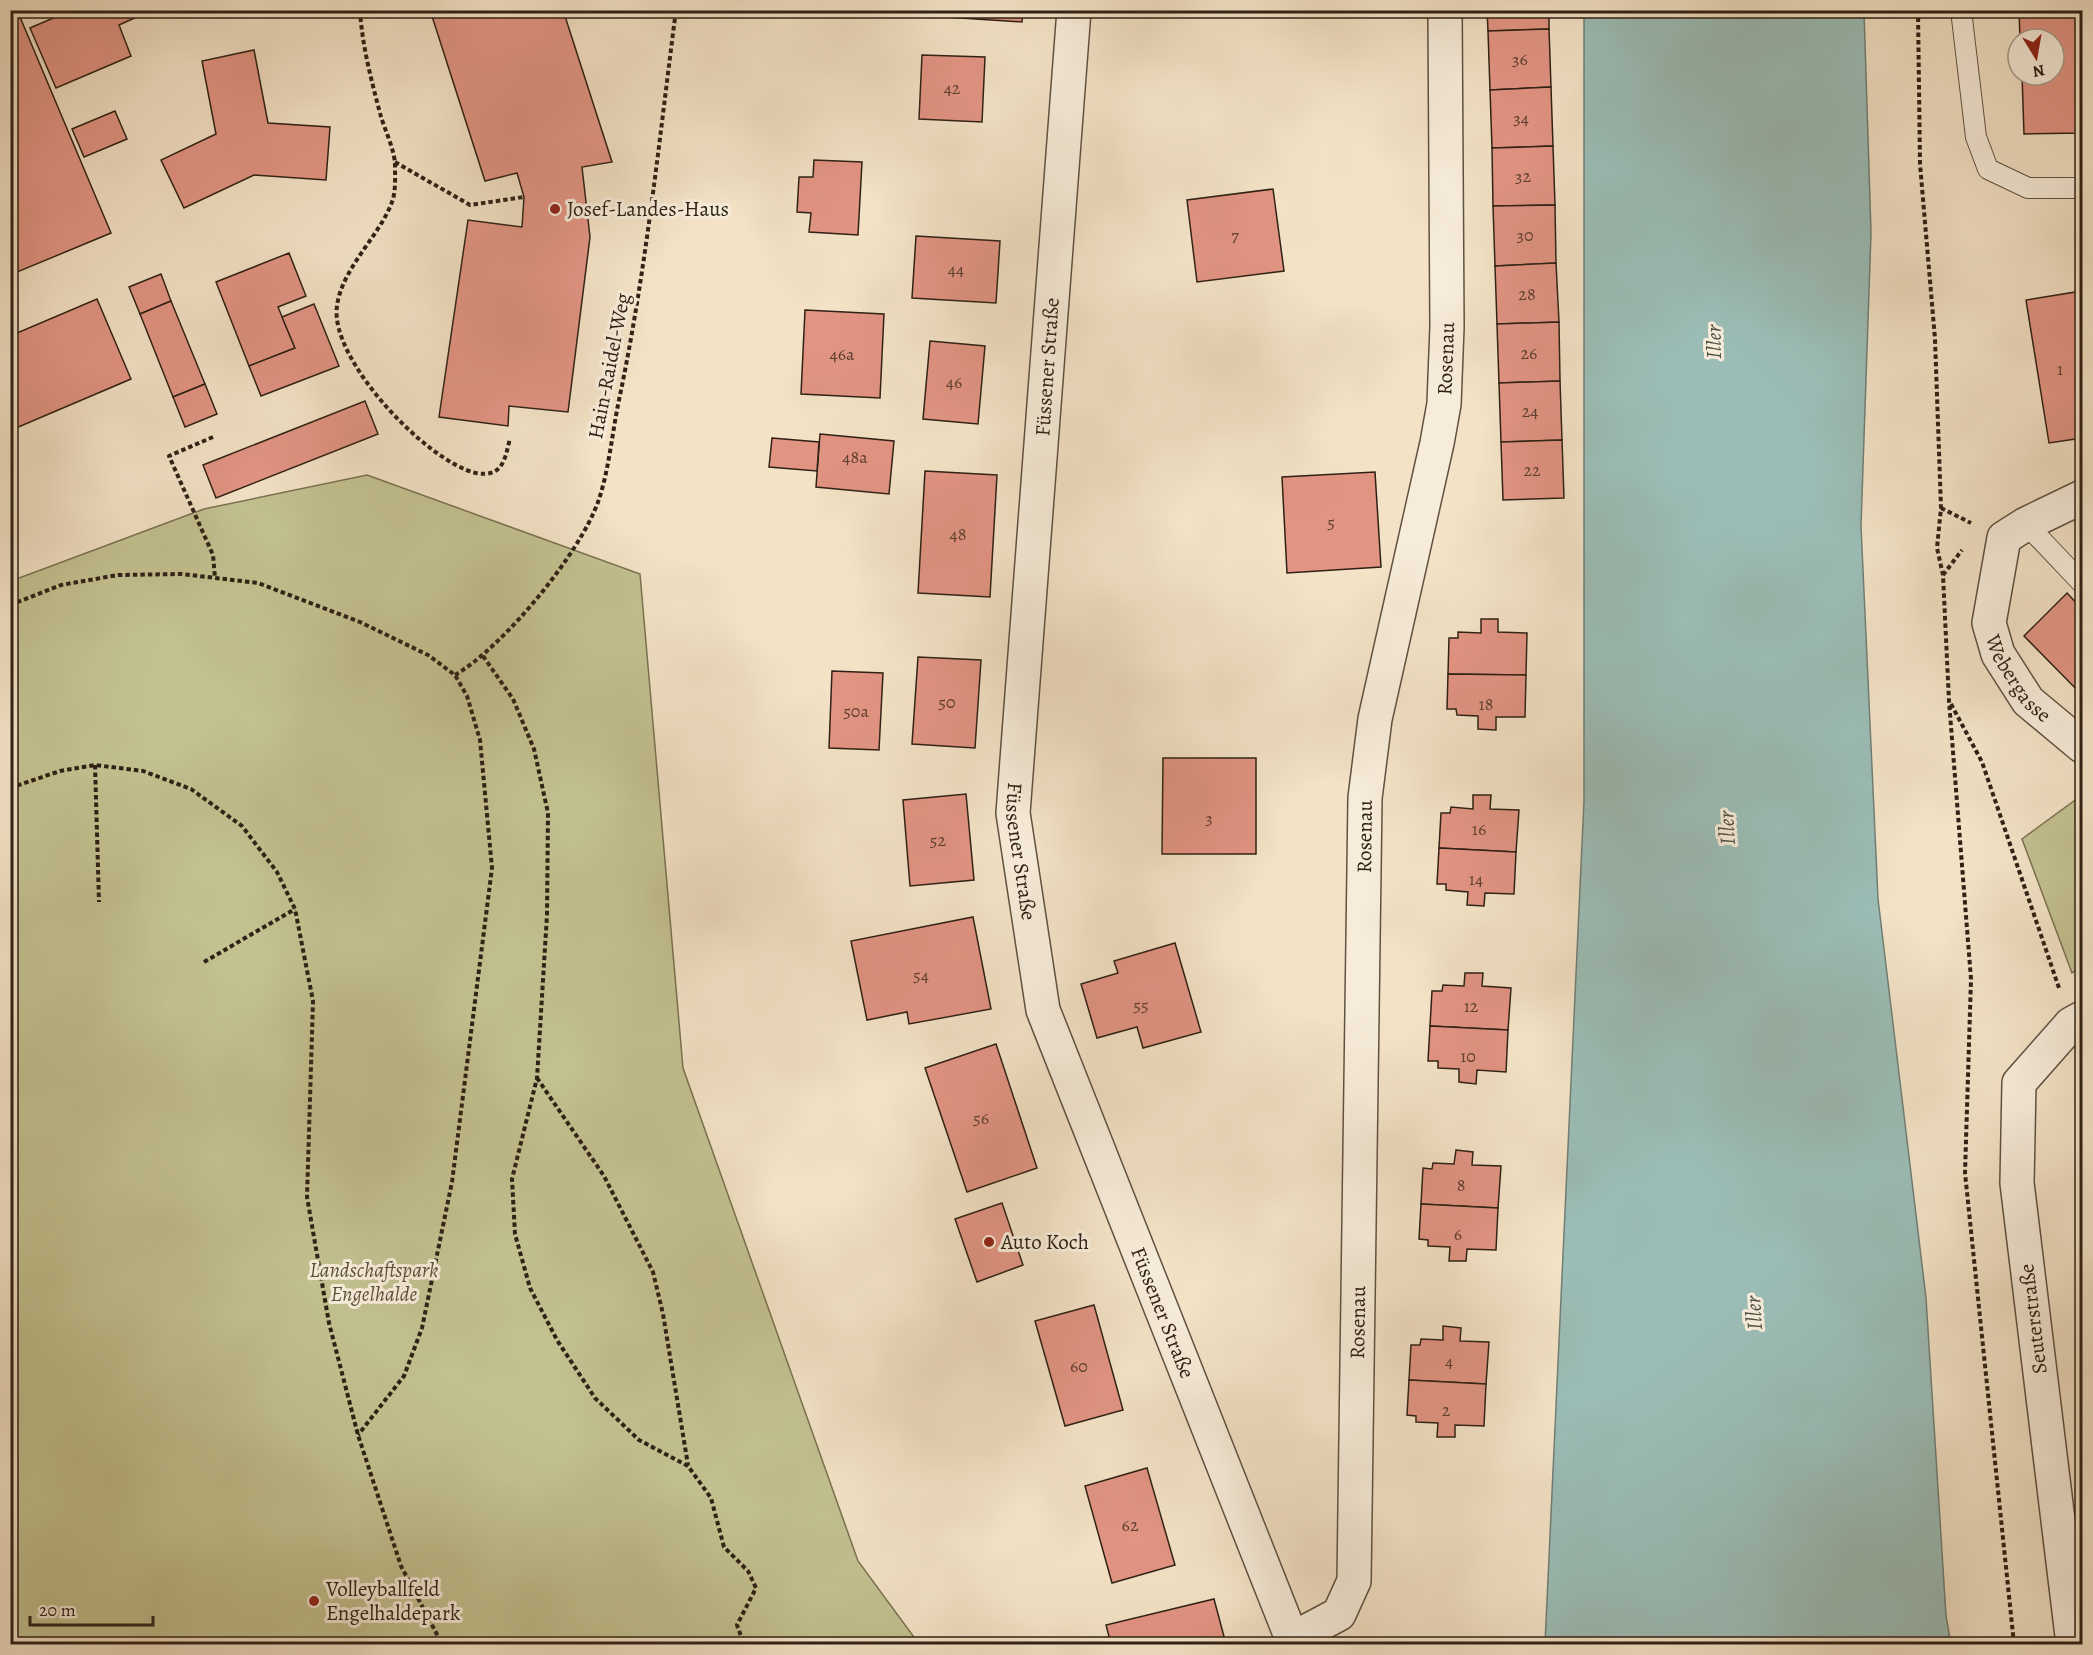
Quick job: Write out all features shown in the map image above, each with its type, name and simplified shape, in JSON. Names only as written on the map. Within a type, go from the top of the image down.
[{"type":"street","name":"Füssener Straße","points":[[1074,10],[1013,813],[1043,1010],[1293,1642]]},
{"type":"street","name":"Rosenau","points":[[1293,1642],[1339,1614],[1354,1581],[1365,798],[1375,719],[1437,443],[1443,404],[1447,327],[1445,10]]},
{"type":"street","name":"Webergasse","points":[[2082,497],[2026,524],[2004,538],[1989,623],[1998,654],[2028,701],[2082,746]]},
{"type":"street","name":"Seuterstraße","points":[[2073,1644],[2018,1183],[2019,1083],[2077,1021]]},
{"type":"lane","points":[[1961,10],[1976,137],[1988,169],[2028,188],[2082,188]]},
{"type":"lane","points":[[2026,524],[2082,583]]},
{"type":"path","points":[[360,10],[362,39],[395,162],[393,201],[343,287],[336,307],[338,329],[362,378],[386,408],[427,446],[468,471],[487,475],[504,465],[510,438]]},
{"type":"path","name":"Hain-Raidel-Weg","points":[[455,675],[483,656],[514,624],[566,562],[598,503],[633,333],[676,10]]},
{"type":"path","points":[[1918,10],[1920,164],[1935,339],[1941,508],[1937,548],[1942,576],[1949,701],[1971,978],[1965,1173],[2014,1644]]},
{"type":"path","points":[[395,162],[470,205],[524,197]]},
{"type":"path","points":[[213,437],[169,456],[213,555],[215,578]]},
{"type":"path","points":[[10,605],[61,585],[118,575],[182,574],[258,583],[360,622],[428,654],[455,675],[467,696],[480,740],[492,868],[452,1182],[422,1328],[404,1376],[358,1435]]},
{"type":"path","points":[[483,656],[513,699],[534,749],[548,813],[546,915],[537,1078],[512,1179],[515,1234],[530,1288],[557,1340],[594,1398],[639,1440],[688,1466],[711,1498],[724,1547],[748,1571],[756,1588],[737,1625],[741,1636],[748,1644]]},
{"type":"path","points":[[1949,701],[1982,762],[2077,1021]]},
{"type":"path","points":[[10,788],[60,771],[95,765],[143,771],[190,789],[242,826],[278,872],[295,909],[313,1001],[307,1197],[329,1323],[358,1435],[401,1566],[442,1644]]},
{"type":"path","points":[[95,765],[99,902]]},
{"type":"path","points":[[204,962],[295,909]]},
{"type":"path","points":[[537,1078],[604,1176],[652,1272],[663,1314],[688,1466]]},
{"type":"green space","name":"Landschaftspark Engelhalde","points":[[367,475],[640,574],[683,1068],[858,1561],[919,1644],[11,1644],[11,581],[204,509]]},
{"type":"green space","points":[[2078,798],[2082,802],[2082,967],[2072,973],[2022,839]]},
{"type":"water","name":"Iller","points":[[1584,11],[1864,11],[1871,233],[1861,526],[1878,899],[1926,1298],[1946,1616],[1951,1644],[1545,1644],[1584,801]]},
{"type":"building","points":[[10,10],[17,10],[111,233],[10,275]]},
{"type":"building","points":[[72,10],[137,10],[139,16],[119,25],[131,56],[56,88],[30,28]]},
{"type":"building","name":"Josef-Landes-Haus","points":[[430,10],[563,10],[612,162],[582,167],[590,237],[568,412],[509,406],[508,426],[439,417],[468,220],[522,227],[524,197],[517,173],[485,181]]},
{"type":"building","points":[[930,10],[1023,10],[1022,22],[930,16]]},
{"type":"building","points":[[1487,10],[1549,10],[1549,29],[1488,31]]},
{"type":"building","points":[[2019,10],[2082,10],[2082,133],[2024,134],[2022,87],[2066,87],[2066,27],[2020,27]]},
{"type":"building","points":[[1549,29],[1551,87],[1490,90],[1488,31]]},
{"type":"building","points":[[254,50],[268,123],[330,127],[326,180],[254,175],[184,208],[161,160],[216,134],[202,61]]},
{"type":"building","points":[[922,55],[985,57],[982,122],[919,119]]},
{"type":"building","points":[[1551,87],[1553,146],[1492,148],[1490,90]]},
{"type":"building","points":[[115,111],[127,139],[84,157],[72,129]]},
{"type":"building","points":[[1553,146],[1555,205],[1493,206],[1492,148]]},
{"type":"building","points":[[814,160],[862,162],[858,235],[809,232],[811,213],[797,212],[799,177],[813,177]]},
{"type":"building","points":[[1273,189],[1284,271],[1197,282],[1187,200]]},
{"type":"building","points":[[1555,205],[1556,263],[1495,266],[1493,206]]},
{"type":"building","points":[[916,236],[1000,241],[996,303],[912,298]]},
{"type":"building","points":[[289,253],[306,296],[278,307],[295,348],[249,366],[216,282]]},
{"type":"building","points":[[1556,263],[1559,322],[1497,324],[1495,266]]},
{"type":"building","points":[[161,274],[171,301],[140,314],[129,287]]},
{"type":"building","points":[[2082,291],[2082,438],[2049,443],[2026,300]]},
{"type":"building","points":[[97,299],[131,379],[16,428],[10,416],[10,336]]},
{"type":"building","points":[[171,301],[205,384],[173,397],[140,314]]},
{"type":"building","points":[[314,304],[339,366],[261,396],[249,366],[295,348],[282,317]]},
{"type":"building","points":[[805,310],[884,314],[880,398],[801,394]]},
{"type":"building","points":[[1559,322],[1560,381],[1499,383],[1497,324]]},
{"type":"building","points":[[930,341],[985,346],[978,424],[923,419]]},
{"type":"building","points":[[1560,381],[1562,440],[1501,442],[1499,383]]},
{"type":"building","points":[[205,384],[217,414],[185,427],[173,397]]},
{"type":"building","points":[[365,401],[378,434],[216,498],[203,465]]},
{"type":"building","points":[[820,434],[894,441],[889,494],[816,487]]},
{"type":"building","points":[[772,438],[819,442],[817,471],[769,467]]},
{"type":"building","points":[[1562,440],[1564,498],[1503,500],[1501,442]]},
{"type":"building","points":[[925,471],[997,475],[990,597],[918,593]]},
{"type":"building","points":[[1375,472],[1381,567],[1287,573],[1282,477]]},
{"type":"building","points":[[2067,593],[2082,609],[2082,695],[2024,636]]},
{"type":"building","points":[[1481,619],[1498,619],[1498,632],[1527,633],[1526,675],[1448,674],[1449,638],[1458,638],[1458,632],[1481,633]]},
{"type":"building","points":[[918,657],[981,660],[975,748],[912,744]]},
{"type":"building","points":[[832,671],[883,673],[879,750],[829,748]]},
{"type":"building","points":[[1448,674],[1526,675],[1525,717],[1496,717],[1496,730],[1478,729],[1478,716],[1457,715],[1456,709],[1447,709]]},
{"type":"building","points":[[1163,758],[1256,758],[1256,854],[1162,854]]},
{"type":"building","points":[[966,794],[974,880],[910,886],[903,800]]},
{"type":"building","points":[[1473,795],[1491,795],[1490,809],[1519,810],[1516,852],[1439,848],[1441,813],[1450,813],[1451,807],[1473,809]]},
{"type":"building","points":[[1439,848],[1516,852],[1514,894],[1485,893],[1484,906],[1467,905],[1468,892],[1446,890],[1446,884],[1437,884]]},
{"type":"building","points":[[973,917],[991,1009],[909,1024],[907,1012],[867,1020],[851,941]]},
{"type":"building","points":[[1175,943],[1201,1032],[1143,1048],[1137,1027],[1097,1038],[1081,984],[1118,973],[1114,961]]},
{"type":"building","points":[[1465,973],[1483,973],[1482,986],[1511,988],[1508,1030],[1430,1026],[1432,991],[1442,991],[1443,985],[1464,986]]},
{"type":"building","points":[[1430,1026],[1508,1030],[1506,1072],[1477,1070],[1476,1084],[1459,1082],[1459,1069],[1438,1068],[1438,1061],[1428,1061]]},
{"type":"building","points":[[996,1044],[1037,1168],[967,1192],[925,1068]]},
{"type":"building","points":[[2082,1116],[2082,1159],[2076,1117]]},
{"type":"building","points":[[1456,1150],[1473,1152],[1472,1165],[1501,1166],[1498,1208],[1421,1204],[1423,1168],[1432,1169],[1433,1163],[1454,1164]]},
{"type":"building","name":"Auto Koch","points":[[1002,1203],[1023,1265],[977,1282],[955,1219]]},
{"type":"building","points":[[1421,1204],[1498,1208],[1496,1250],[1467,1249],[1466,1261],[1449,1261],[1450,1247],[1428,1246],[1428,1240],[1419,1239]]},
{"type":"building","points":[[1094,1305],[1123,1410],[1065,1426],[1035,1321]]},
{"type":"building","points":[[1443,1326],[1461,1328],[1460,1341],[1489,1342],[1486,1384],[1409,1380],[1411,1345],[1420,1345],[1421,1339],[1443,1340]]},
{"type":"building","points":[[1409,1380],[1486,1384],[1484,1426],[1455,1425],[1455,1437],[1437,1437],[1438,1423],[1416,1422],[1416,1416],[1407,1415]]},
{"type":"building","points":[[1147,1468],[1175,1565],[1112,1583],[1085,1486]]},
{"type":"building","points":[[1214,1599],[1226,1644],[1111,1644],[1106,1625]]},
{"type":"place","name":"Josef-Landes-Haus","points":[[555,209]]},
{"type":"place","name":"Auto Koch","points":[[989,1242]]},
{"type":"place","name":"Volleyballfeld Engelhaldepark","points":[[314,1601]]}]
